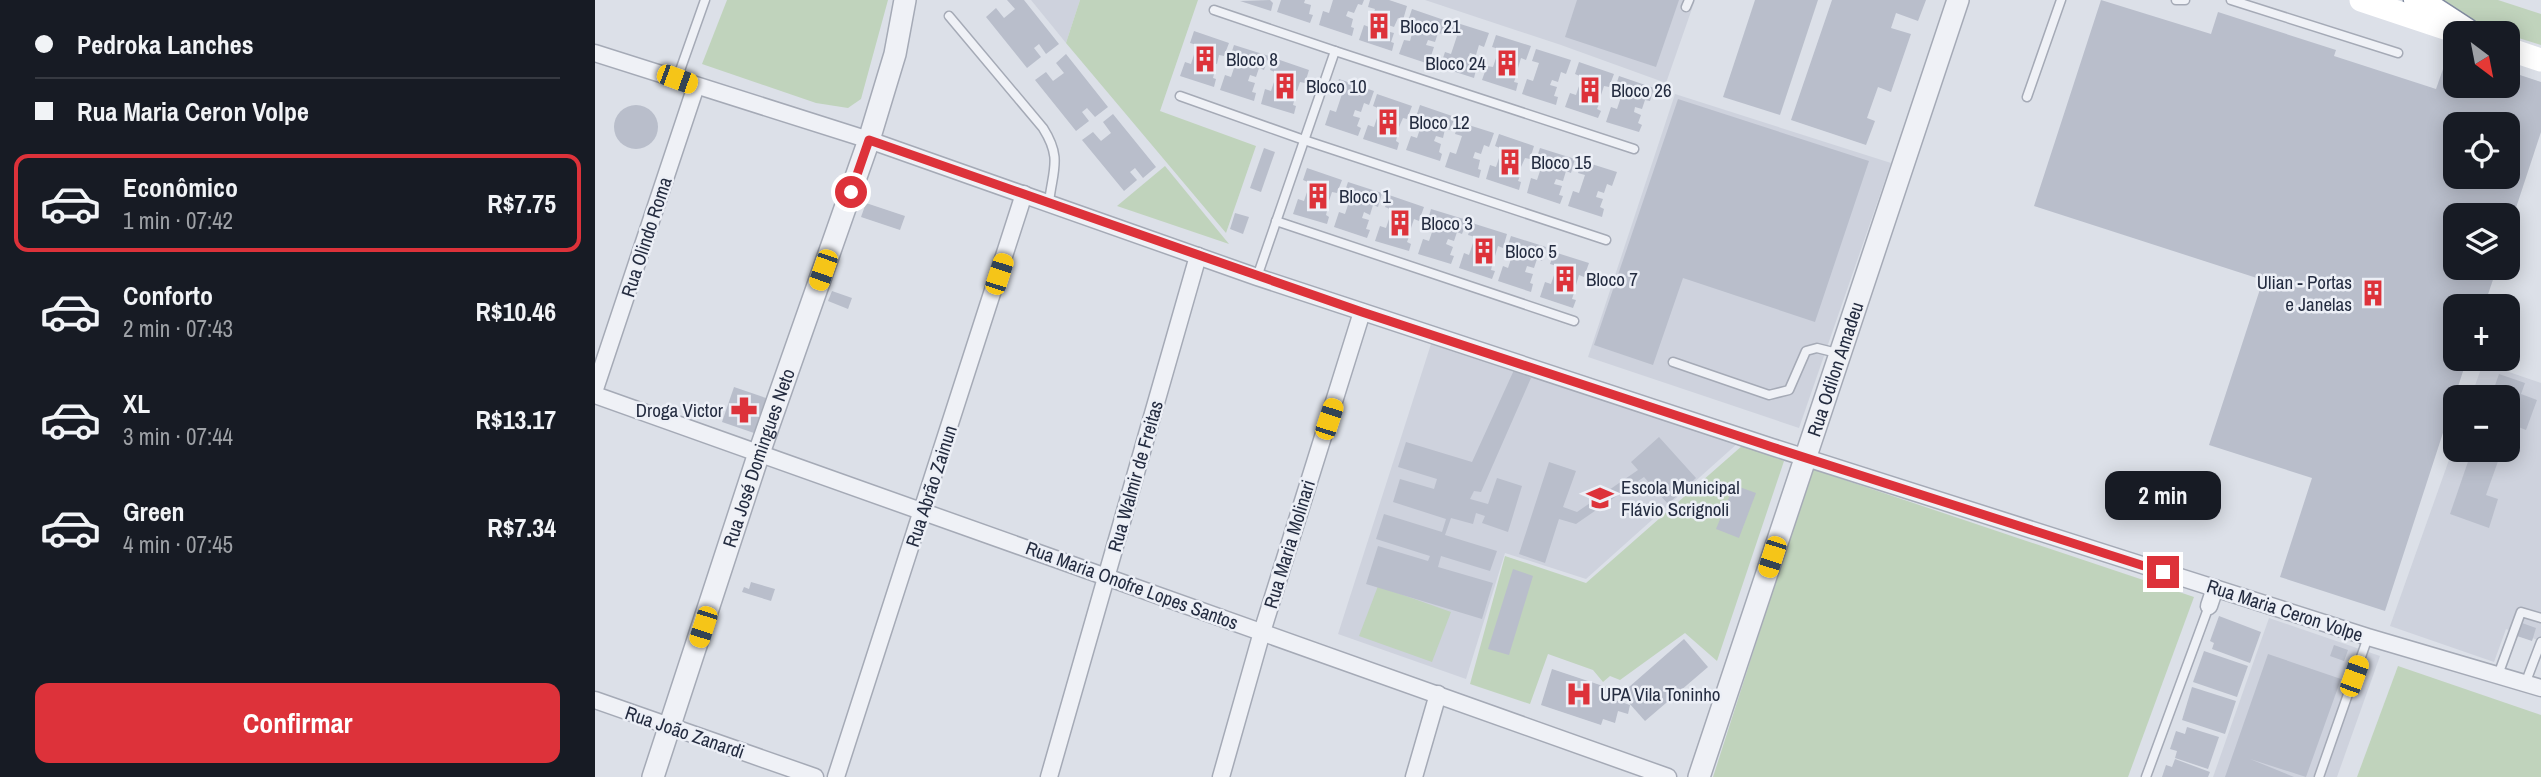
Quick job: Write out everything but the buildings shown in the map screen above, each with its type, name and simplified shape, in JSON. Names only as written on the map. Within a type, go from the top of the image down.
[{"type":"highway","points":[[2419,0],[2446,21]]},
{"type":"main road","points":[[2361,0],[2443,27]]},
{"type":"main road","points":[[2520,53],[2541,60]]},
{"type":"street","name":"Rua José Domingues Neto","points":[[653,777],[759,453],[869,140],[895,54],[905,0]]},
{"type":"street","name":"Rua Odilon Amadeu","points":[[1699,777],[1958,0]]},
{"type":"street","name":"Rua Maria Ceron Volpe","points":[[595,53],[869,140],[1257,277],[1805,457],[2368,637],[2533,686]]},
{"type":"street","name":"Rua Olindo Roma","points":[[595,389],[696,86]]},
{"type":"street","name":"Rua Abrão Zainun","points":[[836,777],[1024,194]]},
{"type":"street","name":"Rua Walmir de Freitas","points":[[1049,777],[1198,257]]},
{"type":"street","name":"Rua Maria Molinari","points":[[1221,777],[1262,632],[1362,312]]},
{"type":"street","name":"Rua Maria Onofre Lopes Santos","points":[[595,395],[1668,777]]},
{"type":"street","points":[[2209,606],[2214,588]]},
{"type":"street","points":[[1413,777],[1439,694]]},
{"type":"street","name":"Rua João Zanardi","points":[[595,700],[815,777]]},
{"type":"lane","points":[[677,79],[705,0]]},
{"type":"lane","points":[[2027,97],[2061,0]]},
{"type":"lane","points":[[2176,0],[2185,0]]},
{"type":"lane","points":[[2231,0],[2398,53]]},
{"type":"lane","points":[[1214,10],[1634,149]]},
{"type":"lane","points":[[949,16],[1035,117],[1051,140],[1056,153],[1049,202]]},
{"type":"lane","points":[[1257,277],[1335,51]]},
{"type":"lane","points":[[1180,96],[1606,240]]},
{"type":"lane","points":[[1276,221],[1574,321]]},
{"type":"lane","points":[[1673,362],[1769,395],[1789,390],[1806,351],[1817,348],[1840,354]]},
{"type":"lane","points":[[2146,777],[2209,606]]},
{"type":"lane","points":[[2498,676],[2521,612],[2541,618]]},
{"type":"lane","points":[[2319,777],[2368,637]]},
{"type":"lane","points":[[2533,686],[2541,642]]},
{"type":"shaded area","points":[[1031,0],[1080,0],[1066,43]]},
{"type":"shaded area","points":[[1425,0],[1695,0],[1666,83]]},
{"type":"shaded area","points":[[1675,94],[1891,163],[1799,428],[1588,357]]},
{"type":"shaded area","points":[[1431,344],[1738,443],[1586,579],[1505,553],[1466,679],[1338,634]]},
{"type":"shaded area","points":[[2480,371],[2506,371],[2541,383],[2541,641],[2506,629],[2494,662],[2390,626],[2448,462],[2520,462],[2520,385],[2475,385]]},
{"type":"shaded area","points":[[2269,618],[2380,656],[2337,777],[2213,777]]},
{"type":"green space","points":[[727,0],[888,0],[861,99],[848,108],[816,103],[702,64]]},
{"type":"green space","points":[[1080,0],[1198,0],[1160,111],[1256,146],[1226,233],[1066,43]]},
{"type":"green space","points":[[2432,0],[2498,0],[2541,14],[2541,45],[2520,38],[2520,21],[2464,21],[2451,17]]},
{"type":"green space","points":[[1165,166],[1229,244],[1117,206]]},
{"type":"green space","points":[[1743,445],[1784,461],[1717,661],[1685,633],[1620,680],[1610,676],[1603,682],[1593,670],[1548,654],[1530,704],[1470,684],[1505,556],[1586,583]]},
{"type":"green space","points":[[1812,469],[2194,597],[2128,777],[1713,777]]},
{"type":"green space","points":[[1378,586],[1451,612],[1432,662],[1359,636]]},
{"type":"green space","points":[[2398,666],[2541,715],[2541,777],[2357,777]]},
{"type":"place","name":"Bloco 21","points":[[1379,26]]},
{"type":"place","name":"Bloco 8","points":[[1205,59]]},
{"type":"place","name":"Bloco 24","points":[[1507,63]]},
{"type":"place","name":"Bloco 10","points":[[1285,86]]},
{"type":"place","name":"Bloco 26","points":[[1590,90]]},
{"type":"place","name":"Bloco 12","points":[[1388,122]]},
{"type":"place","name":"Bloco 15","points":[[1510,162]]},
{"type":"place","name":"Bloco 1","points":[[1318,196]]},
{"type":"place","name":"Bloco 3","points":[[1400,223]]},
{"type":"place","name":"Bloco 5","points":[[1484,251]]},
{"type":"place","name":"Bloco 7","points":[[1565,279]]},
{"type":"place","name":"Ulian - Portas e Janelas","points":[[2373,293]]},
{"type":"place","name":"Droga Victor","points":[[744,410]]},
{"type":"place","name":"Escola Municipal Flávio Scrignoli","points":[[1600,498]]},
{"type":"place","name":"UPA Vila Toninho","points":[[1579,694]]},
{"type":"route","points":[[851,192],[869,140],[1362,312],[2163,572]]}]
